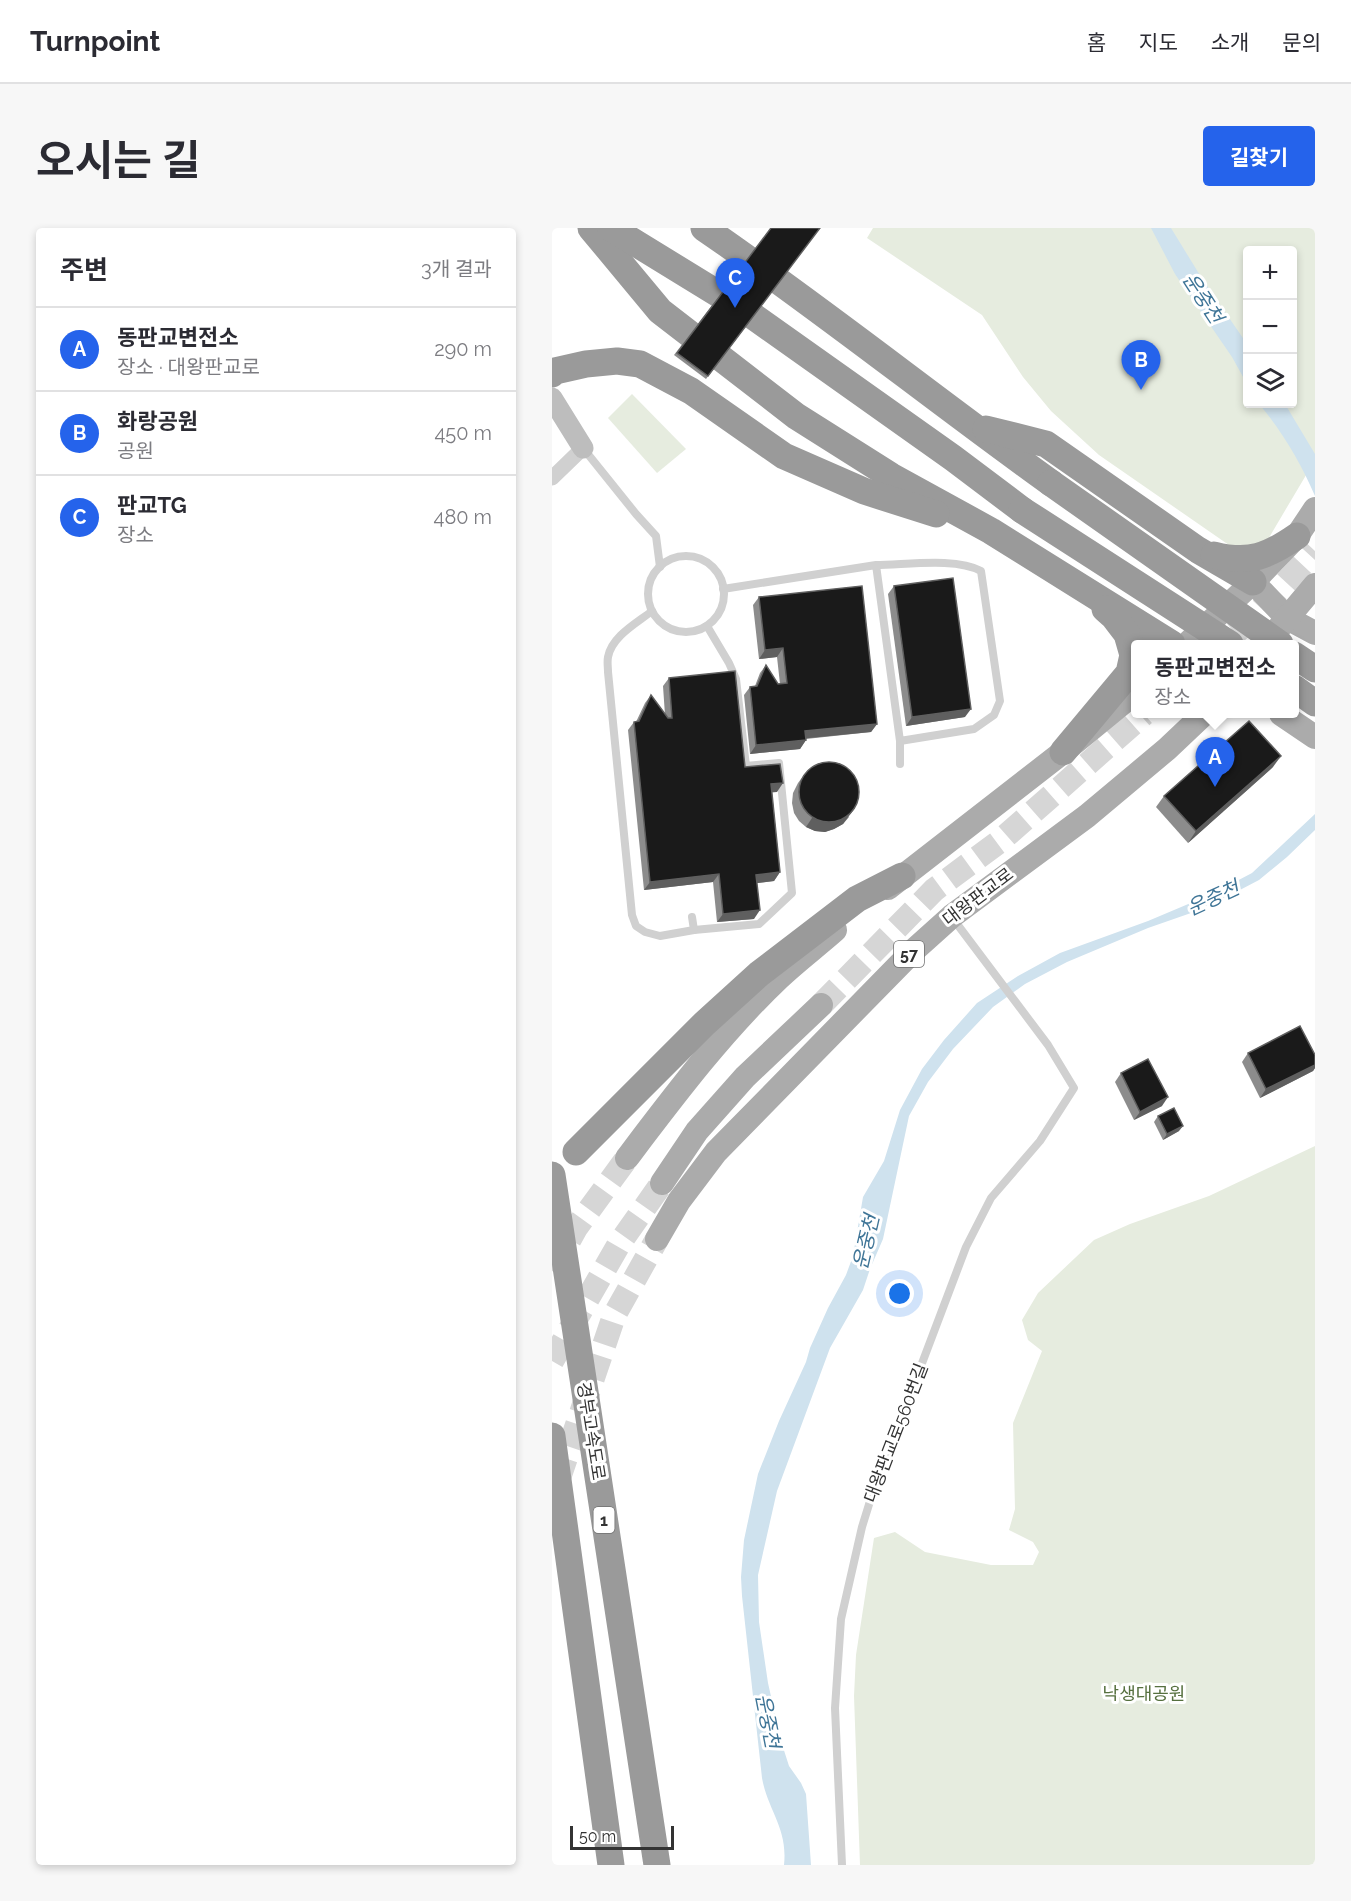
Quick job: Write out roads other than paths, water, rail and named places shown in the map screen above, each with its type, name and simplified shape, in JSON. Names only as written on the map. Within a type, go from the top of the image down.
[{"type":"highway","points":[[591,228],[660,311],[796,416],[891,476],[991,531],[1164,640]]},
{"type":"highway","points":[[611,228],[743,309],[953,458],[1022,510],[1222,640]]},
{"type":"highway","points":[[704,228],[783,283],[972,426],[1273,640]]},
{"type":"highway","points":[[552,374],[555,371],[586,363],[617,361],[640,363],[691,391],[784,456],[864,491],[991,531]]},
{"type":"highway","points":[[972,426],[1046,444],[1198,550],[1253,582]]},
{"type":"highway","points":[[1198,550],[1226,557],[1256,557],[1277,550],[1297,536]]},
{"type":"highway","points":[[1078,584],[1114,617],[1126,634],[1131,649]]},
{"type":"highway","points":[[1299,658],[1315,669]]},
{"type":"highway","points":[[1063,752],[1129,673],[1131,664]]},
{"type":"highway","points":[[1299,692],[1315,703]]},
{"type":"highway","points":[[576,1152],[704,1024],[759,974],[857,898],[902,876]]},
{"type":"highway","name":"경부고속도로","points":[[552,1175],[657,1865]]},
{"type":"highway","points":[[552,1436],[611,1865]]},
{"type":"highway","points":[[552,1528],[597,1756]]},
{"type":"main road","points":[[1192,640],[1297,536],[1315,509]]},
{"type":"main road","points":[[1253,582],[1287,618],[1315,633]]},
{"type":"main road","points":[[1270,640],[1315,585]]},
{"type":"main road","points":[[627,1158],[686,1082],[736,1023],[779,978],[902,876],[1130,700]]},
{"type":"main road","points":[[1167,750],[1177,718]]},
{"type":"main road","name":"대왕판교로","points":[[657,1239],[679,1201],[716,1152],[913,951],[952,916],[1087,816],[1167,750],[1200,718]]},
{"type":"main road","points":[[1287,718],[1315,737]]},
{"type":"main road","points":[[662,1183],[697,1131],[745,1077],[821,1005]]},
{"type":"street","points":[[552,398],[583,448],[552,478]]},
{"type":"lane","points":[[583,448],[656,536],[660,567]]},
{"type":"lane","points":[[684,556],[696,558],[708,564],[717,573],[723,589],[724,598],[721,610],[713,621],[703,629],[691,632],[679,632],[668,628],[659,621],[648,600],[653,576],[660,567],[684,556]]},
{"type":"lane","points":[[723,589],[876,566],[954,563],[971,566],[981,572],[1000,701],[994,715],[974,729],[900,741]]},
{"type":"lane","points":[[876,566],[900,741],[900,764]]},
{"type":"lane","points":[[652,611],[618,638],[608,657],[608,672],[632,915],[636,926],[645,932],[660,936],[694,930],[759,924],[792,893],[779,763],[746,766],[736,679],[707,626]]},
{"type":"lane","name":"대왕판교로560번길","points":[[842,1865],[835,1708],[841,1619],[861,1527],[966,1247],[991,1198],[1040,1141],[1074,1088],[1048,1045],[952,916]]},
{"type":"lane","points":[[692,917],[694,930]]},
{"type":"water","name":"운중천","points":[[1151,228],[1171,228],[1243,338],[1243,377],[1232,357],[1175,274]]},
{"type":"water","points":[[1262,408],[1287,408],[1315,454],[1315,496],[1304,472]]},
{"type":"water","name":"운중천","points":[[1315,814],[1315,830],[1259,880],[1191,913],[1148,928],[1067,962],[1025,984],[993,1007],[953,1049],[928,1082],[909,1116],[883,1239],[863,1290],[830,1348],[777,1491],[758,1575],[759,1622],[768,1683],[789,1766],[806,1794],[811,1865],[784,1865],[783,1840],[762,1778],[742,1596],[744,1540],[758,1474],[810,1348],[846,1275],[853,1256],[863,1197],[884,1161],[900,1110],[922,1069],[977,1003],[1018,976],[1060,953],[1148,921],[1212,894],[1252,873]]},
{"type":"tunnel","points":[[1235,633],[1256,615],[1315,551]]},
{"type":"tunnel","points":[[821,1005],[934,890],[1000,841],[1139,718]]},
{"type":"tunnel","points":[[552,1271],[576,1228],[627,1158]]},
{"type":"tunnel","points":[[552,1361],[619,1244],[662,1183]]},
{"type":"tunnel","points":[[558,1481],[614,1316],[657,1239]]},
{"type":"place","name":"판교TG","points":[[735,308]]},
{"type":"place","name":"화랑공원","points":[[1141,390]]},
{"type":"place","name":"동판교변전소","points":[[1215,787]]},
{"type":"park label","name":"낙생대공원","points":[[1144,1694]]}]
